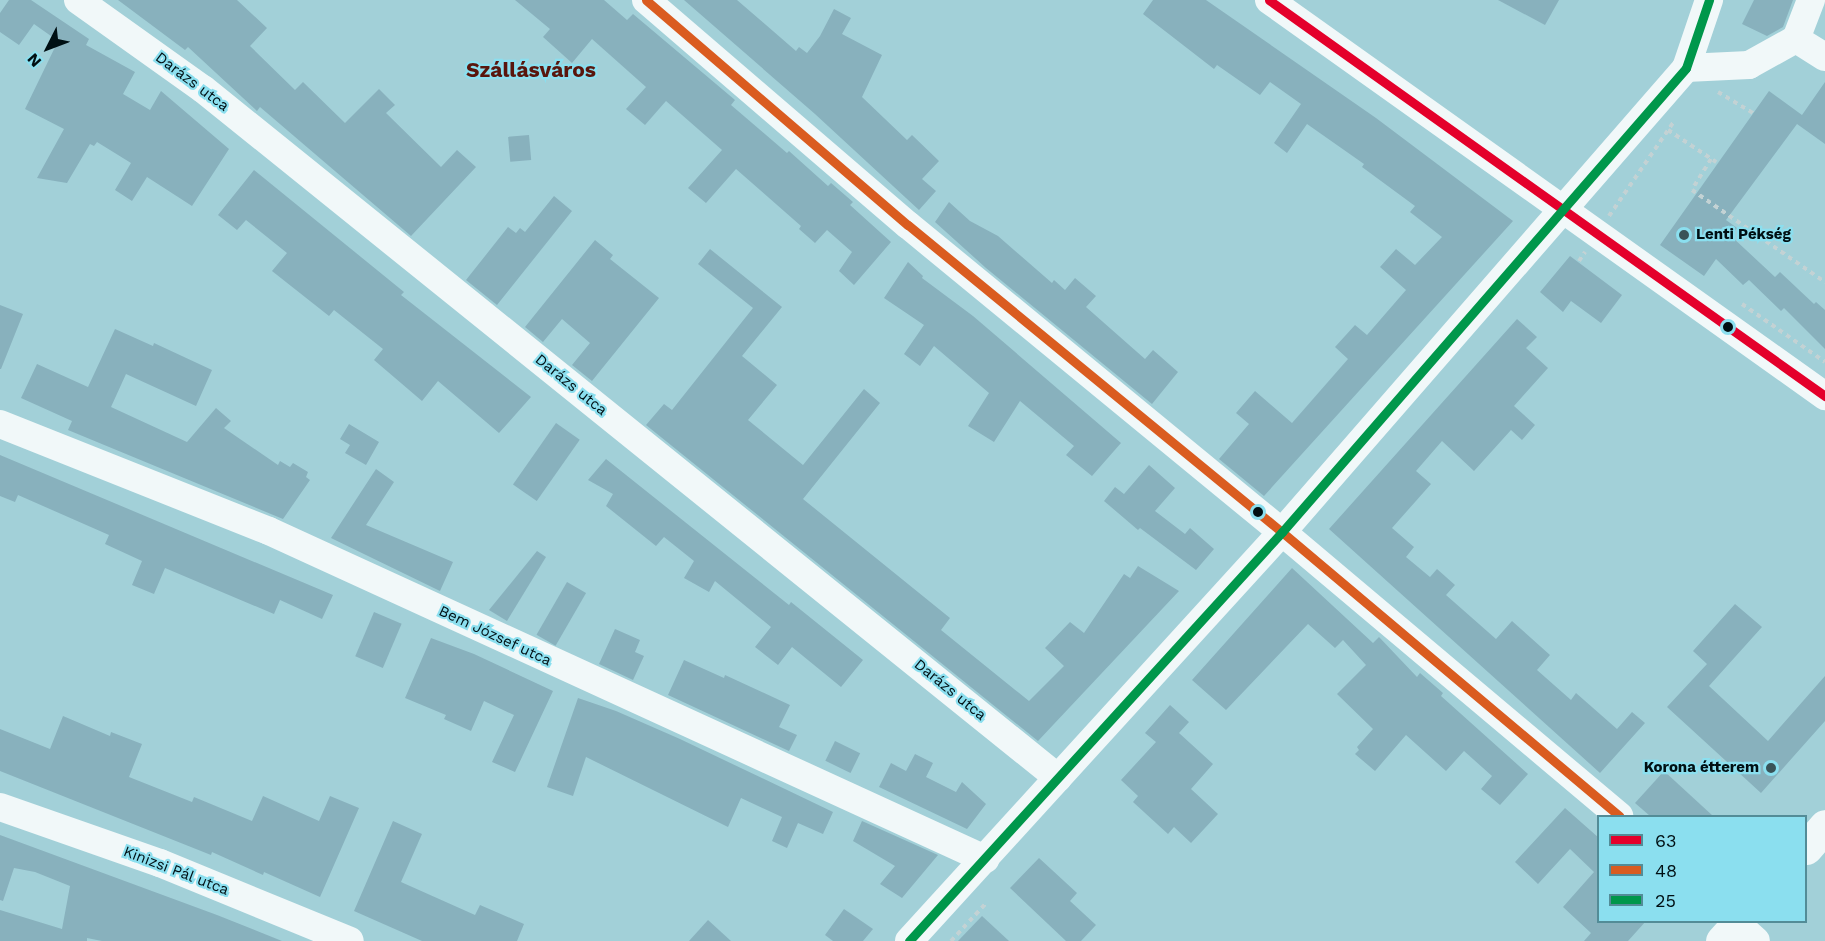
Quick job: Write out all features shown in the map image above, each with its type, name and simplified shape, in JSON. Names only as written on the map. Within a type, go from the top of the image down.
[{"type":"main road","points":[[1807,847],[1825,826]]},
{"type":"street","name":"Darázs utca","points":[[78,0],[203,89],[1058,778]]},
{"type":"street","points":[[646,0],[908,225],[1282,532],[1618,815]]},
{"type":"street","points":[[1269,0],[1825,396]]},
{"type":"street","points":[[909,941],[1282,532],[1563,210],[1699,68],[1709,0]]},
{"type":"street","points":[[1699,68],[1749,64],[1796,39],[1811,0]]},
{"type":"street","points":[[1796,39],[1825,57]]},
{"type":"street","name":"Bem József utca","points":[[0,424],[269,531],[985,859]]},
{"type":"street","name":"Kinizsi Pál utca","points":[[0,807],[160,863],[350,941]]},
{"type":"path","points":[[1699,68],[1702,82],[1753,113]]},
{"type":"path","points":[[1579,261],[1675,121]]},
{"type":"path","points":[[1668,130],[1716,162]]},
{"type":"path","points":[[1711,159],[1692,190],[1825,282]]},
{"type":"path","points":[[951,941],[988,901]]},
{"type":"building","points":[[9,0],[31,0],[89,39],[86,45],[135,72],[123,94],[150,110],[161,91],[229,149],[192,206],[147,177],[132,201],[115,190],[131,163],[97,142],[94,146],[90,144],[67,183],[37,178],[64,129],[25,109],[58,41],[34,24],[19,45],[0,32],[0,13]]},
{"type":"building","points":[[118,0],[237,0],[267,28],[250,46],[295,90],[303,82],[345,123],[379,89],[395,105],[386,113],[441,167],[457,150],[476,167],[411,236],[260,107],[257,111],[188,47],[185,50]]},
{"type":"building","points":[[515,0],[604,0],[627,20],[633,14],[735,100],[731,105],[787,153],[789,151],[828,186],[831,183],[853,202],[850,205],[891,242],[854,285],[839,271],[852,252],[827,230],[815,243],[799,229],[801,226],[736,169],[706,203],[688,188],[722,150],[666,101],[645,125],[626,109],[646,87],[592,39],[572,63],[543,37],[550,29]]},
{"type":"building","points":[[684,0],[737,0],[796,51],[799,47],[807,53],[820,36],[834,9],[851,18],[842,34],[882,55],[862,97],[907,140],[912,135],[939,161],[922,179],[936,191],[919,210],[815,114]]},
{"type":"building","points":[[1153,0],[1206,0],[1376,118],[1513,221],[1264,496],[1219,459],[1249,424],[1236,413],[1255,391],[1292,423],[1348,359],[1335,347],[1355,325],[1367,335],[1406,290],[1380,267],[1396,249],[1415,265],[1442,237],[1410,212],[1415,206],[1362,167],[1364,164],[1307,124],[1287,153],[1274,143],[1301,104],[1270,82],[1260,95],[1217,65],[1214,69],[1143,14]]},
{"type":"building","points":[[1498,0],[1559,0],[1545,25]]},
{"type":"building","points":[[1754,0],[1793,0],[1783,27],[1767,36],[1742,24]]},
{"type":"building","points":[[1825,82],[1825,144],[1797,124],[1726,220],[1737,228],[1731,236],[1775,277],[1780,272],[1814,304],[1816,302],[1825,310],[1825,349],[1784,308],[1781,311],[1749,280],[1743,285],[1716,259],[1704,276],[1660,245],[1769,91],[1802,115]]},
{"type":"building","points":[[529,135],[531,160],[510,162],[508,137]]},
{"type":"building","points":[[254,170],[404,292],[401,295],[531,397],[499,433],[438,381],[422,401],[374,360],[383,349],[334,310],[329,316],[272,271],[287,253],[246,220],[237,230],[218,215]]},
{"type":"building","points":[[554,196],[572,211],[497,305],[466,280],[508,227],[516,233],[520,228],[525,232]]},
{"type":"building","points":[[949,202],[970,221],[998,236],[1052,283],[1054,280],[1065,290],[1075,278],[1096,296],[1086,307],[1145,359],[1153,350],[1178,372],[1152,404],[986,268],[935,222]]},
{"type":"building","points":[[595,240],[613,255],[610,259],[659,298],[592,381],[572,365],[590,343],[562,319],[543,342],[525,327]]},
{"type":"building","points":[[710,249],[782,307],[742,356],[777,385],[748,420],[803,465],[864,389],[880,403],[803,499],[950,618],[941,630],[1029,701],[1064,666],[1045,648],[1070,622],[1084,633],[1124,574],[1130,578],[1138,566],[1179,591],[1038,741],[646,425],[664,404],[672,410],[753,308],[698,264]]},
{"type":"building","points":[[1570,256],[1622,295],[1601,323],[1571,301],[1563,312],[1540,292]]},
{"type":"building","points":[[908,262],[923,276],[922,278],[973,316],[1121,443],[1092,476],[1066,455],[1074,446],[1020,401],[994,442],[968,426],[989,393],[934,346],[920,366],[904,354],[924,325],[884,298]]},
{"type":"building","points":[[0,305],[23,314],[1,369],[0,369]]},
{"type":"building","points":[[1517,319],[1537,337],[1526,348],[1548,368],[1514,406],[1535,425],[1522,440],[1511,430],[1474,471],[1442,441],[1416,471],[1431,484],[1392,528],[1414,547],[1406,557],[1430,577],[1437,569],[1455,585],[1446,595],[1496,639],[1512,621],[1550,655],[1537,670],[1571,700],[1576,693],[1617,729],[1632,712],[1645,723],[1600,773],[1329,529]]},
{"type":"building","points":[[115,329],[153,346],[154,343],[212,370],[196,406],[126,374],[111,407],[187,442],[216,408],[231,421],[224,428],[278,465],[280,461],[290,467],[293,463],[308,472],[306,477],[310,480],[283,519],[68,430],[72,421],[21,398],[37,364],[88,387]]},
{"type":"building","points":[[556,423],[580,440],[537,501],[513,484]]},
{"type":"building","points":[[349,424],[379,442],[366,465],[345,453],[350,445],[340,439]]},
{"type":"building","points":[[0,455],[333,595],[322,619],[280,600],[274,614],[165,568],[154,594],[132,585],[142,561],[105,544],[109,535],[18,495],[15,502],[0,496]]},
{"type":"building","points":[[606,459],[789,605],[791,602],[863,660],[841,687],[792,647],[778,665],[755,647],[771,627],[715,581],[709,592],[684,578],[694,561],[664,537],[656,546],[606,506],[613,494],[588,480]]},
{"type":"building","points":[[1149,465],[1175,488],[1155,511],[1185,534],[1190,528],[1214,549],[1196,570],[1140,528],[1138,530],[1104,501],[1115,487],[1124,494]]},
{"type":"building","points":[[376,469],[394,482],[366,525],[453,562],[440,591],[331,538]]},
{"type":"building","points":[[537,551],[546,557],[507,621],[489,610]]},
{"type":"building","points":[[1292,568],[1373,643],[1379,637],[1417,677],[1420,673],[1443,693],[1441,696],[1528,774],[1500,805],[1481,789],[1492,776],[1464,751],[1446,771],[1406,735],[1375,771],[1355,754],[1359,750],[1357,747],[1373,729],[1337,694],[1366,665],[1343,640],[1335,648],[1308,624],[1226,710],[1192,680]]},
{"type":"building","points":[[567,582],[586,593],[556,646],[536,635]]},
{"type":"building","points":[[1735,604],[1762,627],[1709,686],[1768,741],[1825,676],[1825,721],[1761,793],[1667,707],[1707,664],[1693,651]]},
{"type":"building","points":[[374,612],[402,624],[383,668],[355,656]]},
{"type":"building","points":[[615,629],[640,640],[635,652],[644,656],[633,680],[599,664]]},
{"type":"building","points":[[431,638],[474,654],[553,691],[515,772],[492,762],[514,715],[484,701],[471,731],[444,719],[446,715],[405,698]]},
{"type":"building","points":[[684,660],[724,678],[725,675],[790,705],[779,727],[797,735],[789,751],[668,695]]},
{"type":"building","points":[[578,698],[616,711],[680,739],[833,812],[823,834],[798,823],[787,848],[772,841],[782,817],[741,798],[728,827],[586,757],[573,796],[547,787]]},
{"type":"building","points":[[1170,705],[1189,722],[1179,733],[1213,764],[1191,789],[1218,814],[1191,843],[1174,827],[1168,834],[1133,802],[1138,796],[1121,780],[1156,742],[1145,733]]},
{"type":"building","points":[[63,716],[110,736],[111,732],[142,744],[129,777],[192,802],[194,797],[252,821],[263,796],[319,821],[330,796],[359,808],[320,897],[264,872],[263,875],[212,852],[211,855],[0,771],[0,729],[50,749]]},
{"type":"building","points":[[835,741],[860,753],[851,773],[825,761]]},
{"type":"building","points":[[915,754],[933,763],[926,777],[956,792],[962,782],[986,804],[967,829],[879,787],[891,763],[906,771]]},
{"type":"building","points":[[1664,771],[1712,815],[1649,815],[1635,803]]},
{"type":"building","points":[[1565,808],[1597,836],[1597,923],[1644,923],[1628,941],[1584,941],[1591,933],[1563,907],[1594,872],[1570,849],[1538,884],[1515,862]]},
{"type":"building","points":[[393,821],[422,834],[401,882],[475,915],[480,905],[524,924],[517,941],[422,941],[354,911]]},
{"type":"building","points":[[862,821],[938,855],[902,898],[880,884],[895,866],[853,841]]},
{"type":"building","points":[[0,835],[282,941],[102,941],[87,938],[87,941],[0,941],[0,910],[62,929],[70,886],[35,872],[14,868],[3,901],[0,900]]},
{"type":"building","points":[[1039,858],[1077,893],[1070,901],[1096,925],[1081,941],[1066,941],[1010,888]]},
{"type":"building","points":[[844,909],[873,929],[863,941],[833,941],[825,935]]},
{"type":"building","points":[[982,916],[1009,941],[958,941]]},
{"type":"building","points":[[708,920],[731,941],[689,941]]},
{"type":"transit line","name":"48","points":[[646,0],[908,225],[1282,532],[1618,815]]},
{"type":"transit line","name":"63","points":[[1269,0],[1825,396]]},
{"type":"transit line","name":"25","points":[[909,941],[1282,532],[1686,68],[1709,0]]},
{"type":"place","name":"Lenti Pékség","points":[[1684,235]]},
{"type":"place","name":"Korona étterem","points":[[1771,768]]},
{"type":"district","name":"Szállásváros","points":[[531,70]]}]
